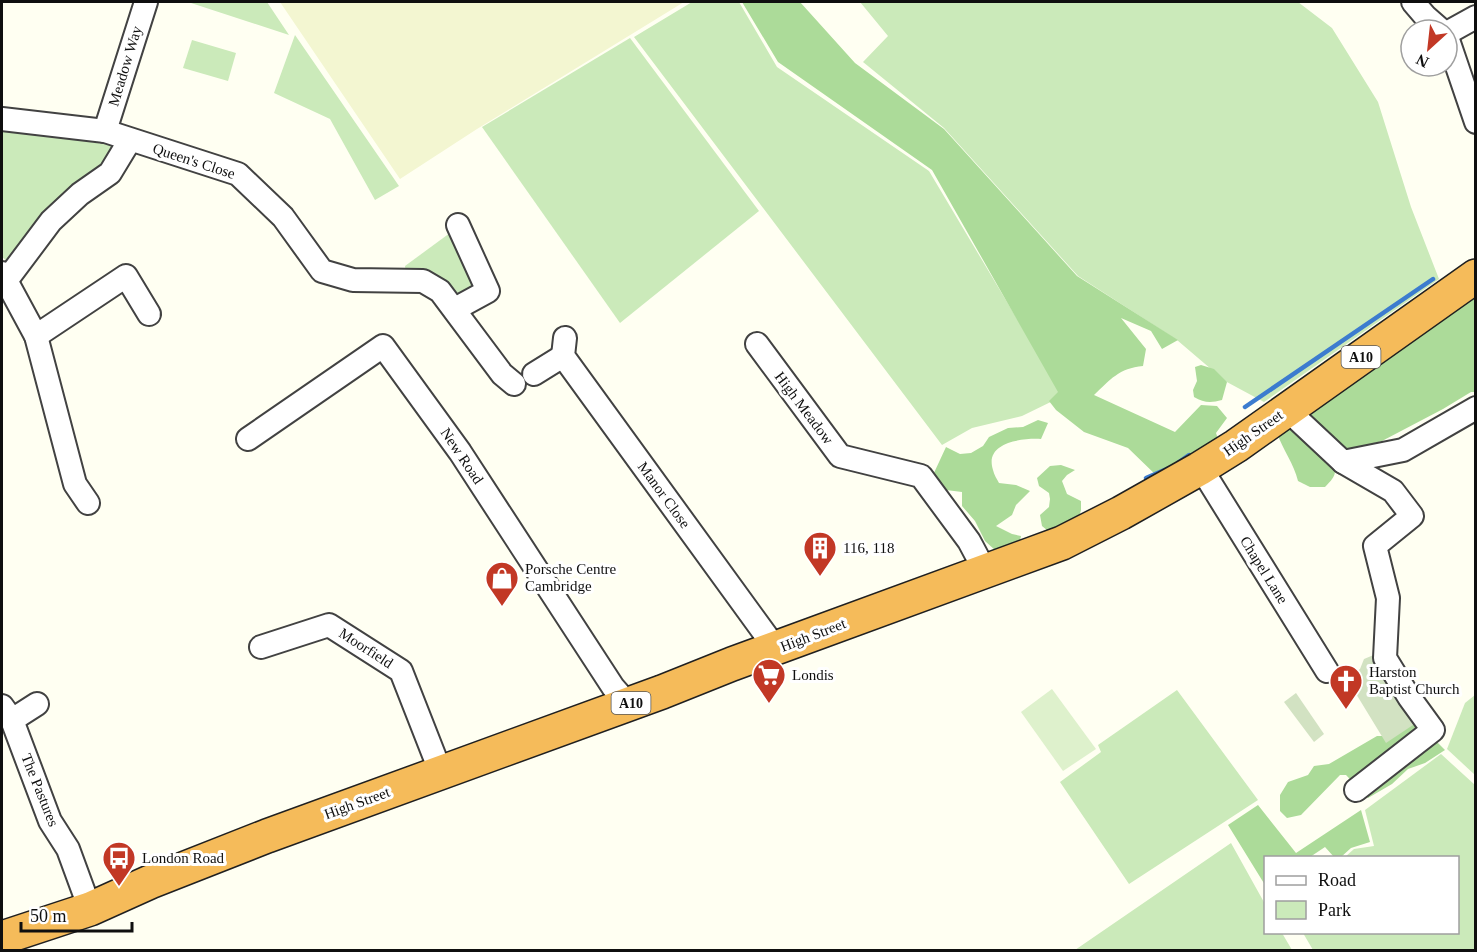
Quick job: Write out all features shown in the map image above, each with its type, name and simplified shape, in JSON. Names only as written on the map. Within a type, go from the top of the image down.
[{"type":"highway","name":"High Street","points":[[2,938],[90,909],[150,882],[267,836],[1062,543],[1121,513],[1236,446],[1476,276]]},
{"type":"street","name":"Meadow Way","points":[[105,131],[146,2]]},
{"type":"street","points":[[1413,2],[1427,18]]},
{"type":"street","points":[[1459,28],[1476,17]]},
{"type":"street","points":[[1459,71],[1476,122]]},
{"type":"street","name":"Queen's Close","points":[[2,119],[105,131],[238,174],[283,217],[322,271],[353,280],[423,281],[440,291],[502,374],[524,379],[564,347]]},
{"type":"street","points":[[88,503],[75,484],[36,336],[4,277],[51,221],[80,194],[110,173],[130,140]]},
{"type":"street","points":[[455,309],[488,291],[458,225]]},
{"type":"street","points":[[36,336],[126,276],[149,314]]},
{"type":"street","name":"High Meadow","points":[[757,344],[840,456],[921,476],[969,542],[985,571]]},
{"type":"street","name":"New Road","points":[[248,439],[383,346],[460,452],[613,687],[628,704]]},
{"type":"street","name":"Manor Close","points":[[564,347],[776,649]]},
{"type":"street","points":[[1289,408],[1296,418],[1343,462],[1393,491],[1412,516],[1375,546],[1388,598],[1385,658],[1433,730],[1356,790]]},
{"type":"street","points":[[1343,462],[1403,450],[1476,408]]},
{"type":"street","name":"Chapel Lane","points":[[1199,469],[1209,481],[1327,671]]},
{"type":"street","name":"Moorfield","points":[[261,647],[329,625],[400,671],[441,773]]},
{"type":"street","points":[[7,713],[37,704]]},
{"type":"street","name":"The Pastures","points":[[7,713],[50,821],[68,849],[90,909]]},
{"type":"green space","points":[[267,2],[289,35],[191,3]]},
{"type":"green space","points":[[280,2],[684,2],[400,179]]},
{"type":"green space","points":[[692,2],[739,2],[777,67],[929,171],[1063,396],[1022,416],[972,428],[942,445],[634,37]]},
{"type":"green space","points":[[742,2],[800,2],[855,63],[944,129],[1077,276],[1178,340],[1162,349],[1151,331],[1121,318],[1146,349],[1143,366],[1121,372],[1094,395],[1175,432],[1201,405],[1217,406],[1227,418],[1216,433],[1220,445],[1159,478],[1128,448],[1084,432],[1056,410],[1049,401],[1058,392],[932,170],[778,62]]},
{"type":"green space","points":[[860,2],[1298,2],[1332,28],[1378,102],[1411,207],[1439,279],[1264,402],[1225,381],[1177,340],[1078,276],[944,128],[863,62],[888,36]]},
{"type":"green space","points":[[295,35],[399,186],[375,200],[330,119],[274,93]]},
{"type":"green space","points":[[630,38],[759,211],[620,323],[482,127]]},
{"type":"green space","points":[[192,40],[236,53],[228,81],[183,68]]},
{"type":"green space","points":[[2,129],[111,145],[114,150],[114,156],[14,259],[7,261],[2,257]]},
{"type":"green space","points":[[454,230],[478,284],[464,299],[406,275],[405,266]]},
{"type":"green space","points":[[1475,294],[1475,392],[1471,392],[1382,441],[1345,451],[1310,417],[1324,395]]},
{"type":"green space","points":[[1201,365],[1214,369],[1227,382],[1222,400],[1208,402],[1194,397],[1193,390],[1197,381],[1195,367]]},
{"type":"green space","points":[[1038,420],[1048,423],[1041,439],[1015,441],[999,448],[994,453],[993,470],[999,483],[1016,485],[1030,491],[1016,505],[1012,515],[996,526],[1021,536],[1020,541],[996,551],[985,541],[975,521],[962,506],[962,492],[938,489],[933,475],[946,447],[960,454],[971,453],[983,446],[989,437],[1008,428],[1023,427]]},
{"type":"green space","points":[[1288,425],[1335,461],[1334,475],[1325,487],[1310,487],[1298,481],[1277,433]]},
{"type":"green space","points":[[1061,465],[1075,470],[1062,481],[1067,494],[1081,501],[1081,510],[1078,521],[1054,536],[1042,526],[1040,515],[1049,507],[1050,499],[1049,493],[1039,486],[1037,478],[1050,466]]},
{"type":"green space","points":[[1376,654],[1419,721],[1386,743],[1347,679],[1360,669],[1364,659]]},
{"type":"green space","points":[[1052,689],[1096,749],[1063,771],[1021,712]]},
{"type":"green space","points":[[1177,690],[1258,800],[1129,884],[1060,782],[1101,752],[1098,745]]},
{"type":"green space","points":[[1296,693],[1324,734],[1314,742],[1284,702]]},
{"type":"green space","points":[[1475,695],[1475,775],[1447,749],[1465,703]]},
{"type":"green space","points":[[1407,723],[1423,728],[1445,750],[1425,763],[1408,769],[1392,784],[1368,798],[1346,775],[1340,775],[1301,815],[1287,818],[1280,811],[1280,795],[1288,782],[1308,775],[1314,766],[1329,764],[1377,736],[1389,736]]},
{"type":"green space","points":[[1441,754],[1475,785],[1475,950],[1313,950],[1304,934],[1459,934],[1459,856],[1346,856],[1354,849],[1374,846],[1365,810]]},
{"type":"green space","points":[[1258,805],[1296,853],[1361,810],[1370,842],[1351,848],[1342,856],[1333,856],[1325,847],[1312,856],[1264,856],[1264,883],[1228,825]]},
{"type":"green space","points":[[1231,843],[1264,902],[1264,934],[1283,934],[1292,950],[1075,950]]},
{"type":"waterway","points":[[1245,407],[1433,279]]},
{"type":"waterway","points":[[1179,462],[1189,455]]},
{"type":"waterway","points":[[1146,478],[1169,468]]},
{"type":"place","name":"116, 118","points":[[820,577]]},
{"type":"place","name":"Porsche Centre Cambridge","points":[[502,607]]},
{"type":"place","name":"Londis","points":[[769,704]]},
{"type":"place","name":"Harston Baptist Church","points":[[1346,710]]},
{"type":"place","name":"London Road","points":[[119,887]]}]
